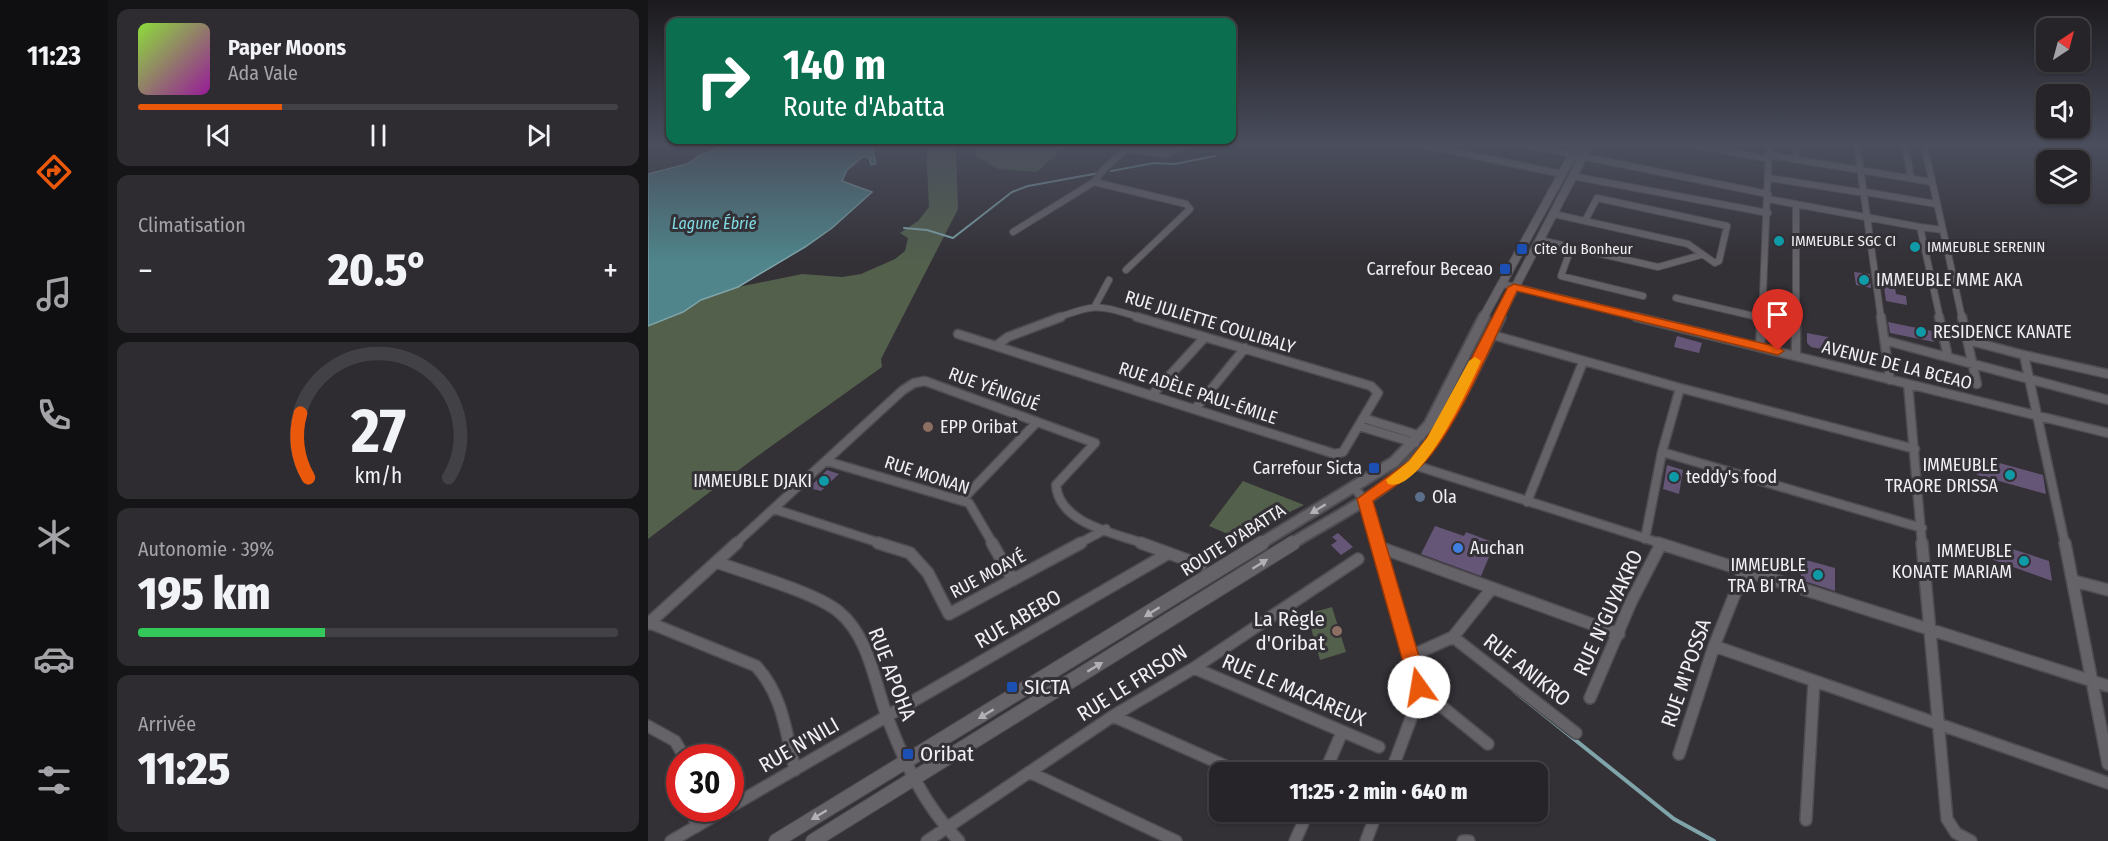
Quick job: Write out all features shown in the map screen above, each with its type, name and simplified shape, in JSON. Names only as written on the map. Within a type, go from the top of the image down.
[{"type":"street","points":[[1013,232],[1090,184]]},
{"type":"street","points":[[1103,184],[1186,204],[1190,209],[1126,270]]},
{"type":"street","name":"ROUTE D'ABATTA","points":[[813,841],[1364,499],[1414,465],[1432,442],[1452,409],[1489,334],[1508,286],[1562,184]]},
{"type":"street","name":"ROUTE D'ABATTA","points":[[776,841],[1395,462],[1418,439],[1444,398],[1479,325],[1540,240],[1554,214],[1564,184]]},
{"type":"street","points":[[1616,184],[1768,213]]},
{"type":"street","points":[[1719,184],[1796,204],[1943,230]]},
{"type":"street","points":[[1760,346],[1769,184]]},
{"type":"street","points":[[1809,184],[1936,204]]},
{"type":"street","points":[[1863,184],[1887,341],[1890,380]]},
{"type":"street","points":[[1932,184],[1952,257],[1971,363],[1977,384]]},
{"type":"street","points":[[1554,214],[1585,221],[1682,241],[1713,263],[1718,262],[1727,226],[1597,198],[1585,221]]},
{"type":"street","points":[[1796,204],[1796,355]]},
{"type":"street","points":[[1920,226],[1948,357]]},
{"type":"street","points":[[1540,240],[1658,267],[1701,255]]},
{"type":"street","points":[[1571,248],[1561,276],[1642,296]]},
{"type":"street","points":[[997,345],[1008,338],[1095,306],[1109,280]]},
{"type":"street","name":"AVENUE DE LA BCEAO","points":[[1508,286],[1760,346],[2108,434]]},
{"type":"street","points":[[1676,298],[1762,318]]},
{"type":"street","name":"RUE JULIETTE COULIBALY","points":[[1095,306],[1245,348],[1376,389],[1378,393],[1361,422]]},
{"type":"street","name":"RUE ADÈLE PAUL-ÉMILE","points":[[958,334],[1335,454],[1343,452],[1361,422]]},
{"type":"street","points":[[1489,334],[1583,362],[1915,450]]},
{"type":"street","points":[[1152,395],[1205,337]]},
{"type":"street","points":[[1967,340],[2108,374]]},
{"type":"street","points":[[1887,341],[2108,400]]},
{"type":"street","points":[[1195,409],[1245,348]]},
{"type":"street","points":[[2024,355],[2031,380],[2035,415],[2074,581],[2108,764]]},
{"type":"street","points":[[1527,502],[1583,362]]},
{"type":"street","name":"RUE YÉNIGUÉ","points":[[716,562],[903,390],[914,383],[925,381],[1095,443],[1056,485],[1056,490],[1071,514],[1079,520],[1201,565]]},
{"type":"street","points":[[1908,384],[1922,528],[1936,724],[1947,819],[1956,833],[1971,841]]},
{"type":"street","points":[[1645,539],[1662,452],[1680,388]]},
{"type":"street","points":[[962,500],[1037,422]]},
{"type":"street","points":[[1361,422],[1418,439]]},
{"type":"street","points":[[1662,452],[1922,528]]},
{"type":"street","name":"RUE MONAN","points":[[826,461],[962,500],[974,509],[1013,580]]},
{"type":"street","points":[[1414,465],[2108,686]]},
{"type":"street","points":[[1354,488],[1364,499],[1419,687],[1416,705],[1395,762]]},
{"type":"street","name":"RUE MOAYÉ","points":[[774,509],[910,553],[928,573],[949,614],[1106,529]]},
{"type":"street","name":"RUE N'GUYAKRO","points":[[1590,698],[1661,544]]},
{"type":"street","points":[[1379,547],[1619,633]]},
{"type":"street","name":"RUE ABEBO","points":[[888,718],[1169,554]]},
{"type":"street","name":"RUE LE FRISON","points":[[927,841],[1113,716],[1194,668],[1358,559]]},
{"type":"street","points":[[716,562],[649,624],[756,666],[767,676],[774,692],[795,770]]},
{"type":"street","name":"RUE APOHA","points":[[716,562],[838,608],[848,618],[860,639],[888,718],[913,777],[945,830]]},
{"type":"street","name":"RUE M'POSSA","points":[[1679,754],[1714,646],[1744,571]]},
{"type":"street","points":[[2074,581],[2108,590]]},
{"type":"street","points":[[1411,656],[1453,637],[1492,588]]},
{"type":"street","name":"RUE ANIKRO","points":[[1453,637],[1576,733]]},
{"type":"street","points":[[1714,646],[2108,783]]},
{"type":"street","name":"RUE LE MACAREUX","points":[[1194,668],[1379,747]]},
{"type":"street","points":[[1806,820],[1814,681]]},
{"type":"street","points":[[1419,687],[1488,744]]},
{"type":"street","points":[[1113,716],[1216,762]]},
{"type":"street","name":"RUE N'NILI","points":[[744,799],[888,718]]},
{"type":"street","points":[[648,726],[666,733],[678,744]]},
{"type":"street","points":[[1328,762],[1342,732]]},
{"type":"street","points":[[1029,772],[1176,841]]},
{"type":"street","points":[[695,822],[696,827]]},
{"type":"street","name":"RUE N'NILI","points":[[671,841],[705,822]]},
{"type":"street","points":[[1295,841],[1304,822]]},
{"type":"street","points":[[1366,841],[1373,822]]},
{"type":"street","points":[[945,830],[959,841]]},
{"type":"street","points":[[1463,841],[1463,839],[1469,841]]},
{"type":"green space","points":[[928,184],[957,184],[958,209],[881,359],[882,367],[752,460],[648,539],[648,326],[683,312],[701,300],[738,287],[802,274],[842,277],[861,274],[895,259],[905,251],[908,238],[900,233],[918,221],[929,207]]},
{"type":"green space","points":[[1243,481],[1304,505],[1237,538],[1209,526]]},
{"type":"green space","points":[[1332,607],[1346,652],[1320,660],[1307,614]]},
{"type":"water","name":"Lagune Ébrié","points":[[648,184],[851,184],[872,192],[832,228],[805,247],[738,287],[701,300],[683,312],[648,326]]},
{"type":"building","name":"IMMEUBLE MME AKA","points":[[1854,272],[1870,274],[1871,288],[1856,285]]},
{"type":"building","points":[[1882,273],[1893,275],[1896,294],[1906,296],[1907,305],[1886,301]]},
{"type":"building","name":"RESIDENCE KANATE","points":[[1888,322],[1932,331],[1934,342],[1890,333]]},
{"type":"building","points":[[1807,333],[1828,337],[1830,347],[1826,347],[1826,350],[1811,347],[1807,343]]},
{"type":"building","points":[[1677,336],[1702,343],[1699,353],[1674,347]]},
{"type":"building","name":"IMMEUBLE TRAORE DRISSA","points":[[1974,456],[2043,475],[2046,494],[1977,475]]},
{"type":"building","name":"teddy's food","points":[[1667,465],[1683,470],[1679,494],[1663,489]]},
{"type":"building","name":"IMMEUBLE DJAKI","points":[[827,470],[839,474],[821,491],[809,488]]},
{"type":"building","name":"Auchan","points":[[1435,526],[1464,536],[1466,532],[1495,543],[1481,576],[1421,554]]},
{"type":"building","points":[[1338,533],[1353,547],[1341,555],[1331,545],[1337,541],[1332,537]]},
{"type":"building","name":"IMMEUBLE KONATE MARIAM","points":[[1991,542],[2049,561],[2052,581],[1991,559]]},
{"type":"building","name":"IMMEUBLE TRA BI TRA","points":[[1806,560],[1835,568],[1835,591],[1801,580],[1801,568],[1806,570]]},
{"type":"waterway","points":[[904,228],[927,230],[953,238],[1012,192],[1038,184]]},
{"type":"waterway","points":[[1514,691],[1674,819],[1714,841]]},
{"type":"slow traffic","points":[[1393,480],[1414,465],[1432,442],[1452,409],[1475,361]]},
{"type":"place","name":"IMMEUBLE SGC CI","points":[[1779,241]]},
{"type":"place","name":"IMMEUBLE SERENIN","points":[[1915,247]]},
{"type":"place","name":"Cite du Bonheur","points":[[1522,249]]},
{"type":"place","name":"Carrefour Beceao","points":[[1505,269]]},
{"type":"place","name":"IMMEUBLE MME AKA","points":[[1864,280]]},
{"type":"place","name":"RESIDENCE KANATE","points":[[1921,332]]},
{"type":"place","name":"EPP Oribat","points":[[928,427]]},
{"type":"place","name":"Carrefour Sicta","points":[[1374,468]]},
{"type":"place","name":"IMMEUBLE TRAORE DRISSA","points":[[2010,475]]},
{"type":"place","name":"teddy's food","points":[[1674,477]]},
{"type":"place","name":"IMMEUBLE DJAKI","points":[[824,481]]},
{"type":"place","name":"Ola","points":[[1420,497]]},
{"type":"place","name":"Auchan","points":[[1458,548]]},
{"type":"place","name":"IMMEUBLE KONATE MARIAM","points":[[2024,561]]},
{"type":"place","name":"IMMEUBLE TRA BI TRA","points":[[1818,575]]},
{"type":"place","name":"La Règle d'Oribat","points":[[1337,631]]},
{"type":"place","name":"SICTA","points":[[1012,687]]},
{"type":"place","name":"Oribat","points":[[908,754]]},
{"type":"route","points":[[1419,687],[1364,499],[1414,465],[1432,442],[1452,409],[1514,287],[1778,351]]}]
